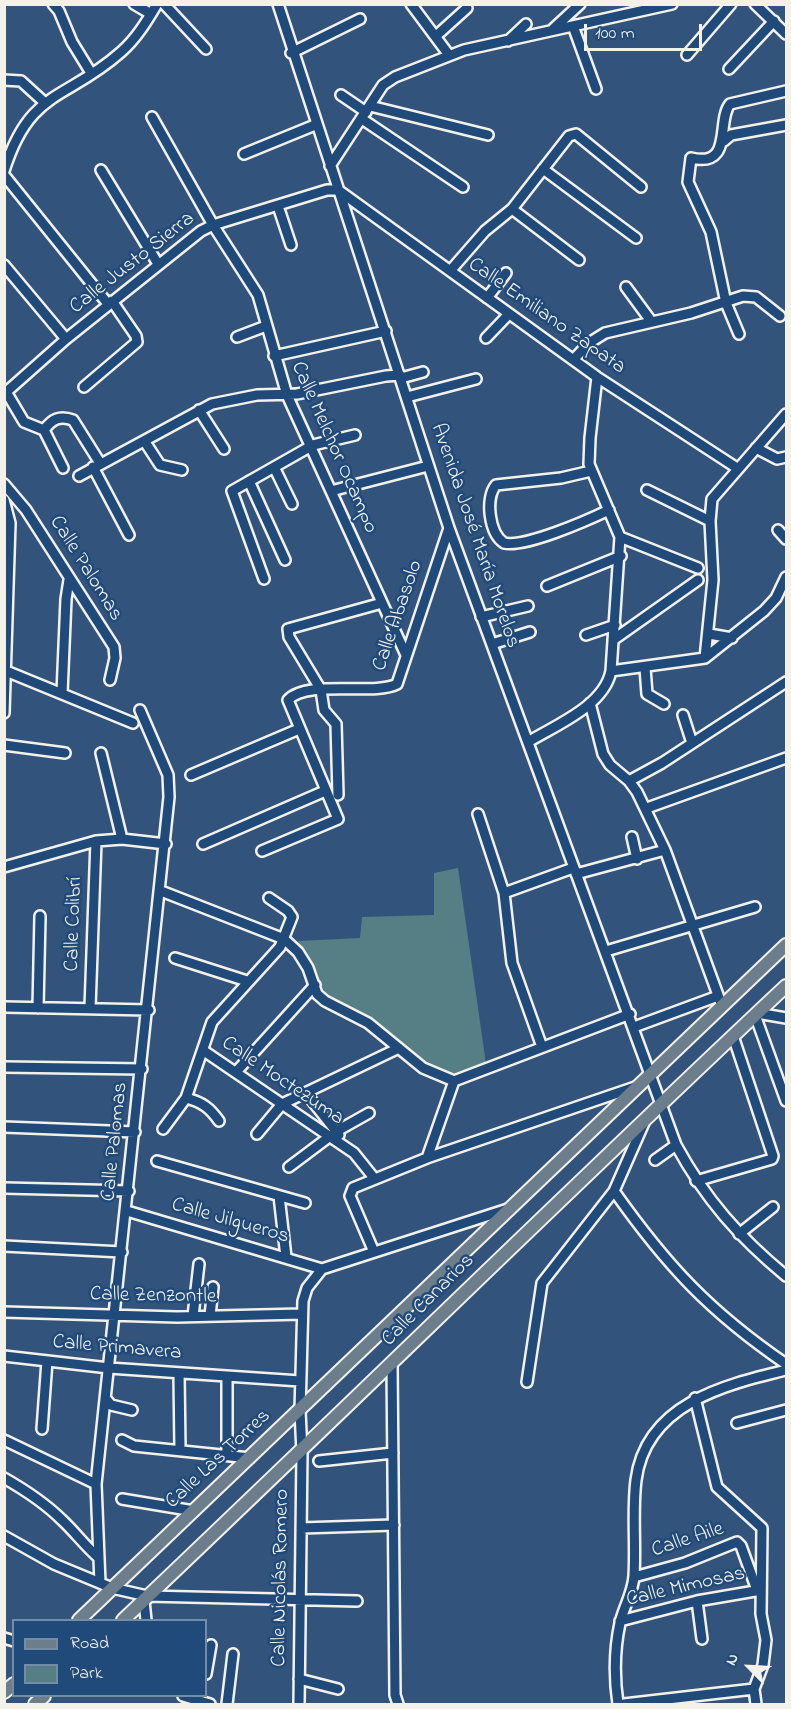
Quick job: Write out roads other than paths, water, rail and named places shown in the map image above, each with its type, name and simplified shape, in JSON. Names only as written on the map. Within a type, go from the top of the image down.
[{"type":"main road","name":"Calle Canarios","points":[[385,1328],[651,1075],[720,1001],[786,945]]},
{"type":"main road","name":"Calle Canarios","points":[[392,1363],[660,1103],[786,986]]},
{"type":"main road","name":"Calle Las Torres","points":[[80,1619],[385,1328]]},
{"type":"main road","points":[[124,1619],[302,1452],[392,1363]]},
{"type":"street","points":[[53,4],[59,11],[72,42],[90,73]]},
{"type":"street","points":[[134,4],[151,14]]},
{"type":"street","points":[[84,387],[137,342],[136,336],[4,173],[24,124],[44,102],[120,54],[158,4]]},
{"type":"street","points":[[164,4],[206,49]]},
{"type":"street","points":[[411,4],[449,55]]},
{"type":"street","points":[[552,30],[580,4]]},
{"type":"street","points":[[613,16],[618,4]]},
{"type":"street","points":[[330,166],[390,80],[449,55],[672,4]]},
{"type":"street","points":[[687,55],[731,4]]},
{"type":"street","points":[[755,4],[786,34]]},
{"type":"street","name":"Avenida José María Morelos","points":[[276,5],[386,331],[449,528],[574,872],[630,1014],[676,1145],[696,1181],[726,1221],[786,1276]]},
{"type":"street","points":[[436,36],[467,8]]},
{"type":"street","points":[[291,53],[360,19]]},
{"type":"street","points":[[729,69],[774,21]]},
{"type":"street","points":[[508,41],[526,24]]},
{"type":"street","points":[[573,26],[596,89]]},
{"type":"street","points":[[4,80],[21,81],[44,102]]},
{"type":"street","points":[[724,141],[728,106],[786,91]]},
{"type":"street","points":[[341,95],[463,187]]},
{"type":"street","points":[[366,112],[488,135]]},
{"type":"street","name":"Calle Melchor Ocampo","points":[[152,117],[213,225],[258,295],[287,395],[406,655]]},
{"type":"street","points":[[244,154],[315,125]]},
{"type":"street","points":[[739,334],[726,303],[711,232],[687,178],[691,158],[705,159],[712,156],[732,135],[786,125]]},
{"type":"street","points":[[450,271],[485,231],[512,209],[569,136],[576,134],[641,187]]},
{"type":"street","points":[[543,169],[636,238]]},
{"type":"street","points":[[101,170],[158,264]]},
{"type":"street","name":"Calle Justo Sierra","points":[[5,393],[110,302],[213,225],[327,190],[338,190]]},
{"type":"street","name":"Calle Emiliano Zapata","points":[[338,190],[597,376],[737,468]]},
{"type":"street","points":[[278,206],[291,245]]},
{"type":"street","points":[[512,209],[579,261]]},
{"type":"street","points":[[4,266],[66,339]]},
{"type":"street","points":[[487,298],[506,273]]},
{"type":"street","points":[[626,287],[651,321]]},
{"type":"street","points":[[574,359],[589,343],[605,333],[726,303],[743,296],[752,296],[780,316]]},
{"type":"street","points":[[486,338],[509,314]]},
{"type":"street","points":[[237,337],[266,326]]},
{"type":"street","points":[[274,356],[386,331]]},
{"type":"street","points":[[79,476],[145,442],[199,410],[233,398],[287,395],[423,372]]},
{"type":"street","points":[[528,742],[590,703],[604,689],[611,671],[621,556],[620,537],[591,471],[588,452],[597,376]]},
{"type":"street","points":[[407,397],[476,379]]},
{"type":"street","points":[[4,387],[5,393],[24,422],[44,430],[63,468]]},
{"type":"street","points":[[199,410],[224,449]]},
{"type":"street","points":[[705,658],[713,580],[710,521],[712,499],[786,414]]},
{"type":"street","points":[[44,430],[61,417],[73,420],[97,465],[129,535]]},
{"type":"street","points":[[264,579],[232,491],[310,447],[355,435]]},
{"type":"street","points":[[145,442],[160,465],[182,470]]},
{"type":"street","points":[[756,448],[777,459],[786,457]]},
{"type":"street","points":[[331,491],[428,466]]},
{"type":"street","points":[[274,467],[292,504]]},
{"type":"street","points":[[591,471],[561,478],[504,482],[496,485],[491,492],[490,505],[495,534],[504,543],[514,544],[565,529],[609,510]]},
{"type":"street","points":[[249,481],[285,560]]},
{"type":"street","name":"Calle Palomas","points":[[4,484],[26,510],[114,647],[115,657],[110,680]]},
{"type":"street","points":[[647,490],[710,521]]},
{"type":"street","points":[[4,500],[10,523],[4,713]]},
{"type":"street","name":"Calle Abasolo","points":[[299,729],[288,700],[292,696],[321,690],[394,686],[402,676],[406,655],[449,528]]},
{"type":"street","points":[[778,530],[786,539]]},
{"type":"street","points":[[620,537],[698,568]]},
{"type":"street","points":[[547,586],[621,556]]},
{"type":"street","points":[[611,671],[705,658],[771,604],[786,577]]},
{"type":"street","points":[[62,693],[66,599],[69,580]]},
{"type":"street","points":[[614,640],[698,580]]},
{"type":"street","points":[[338,795],[336,724],[324,710],[321,690],[289,637],[288,629],[382,603]]},
{"type":"street","points":[[481,617],[528,606]]},
{"type":"street","points":[[586,635],[615,625]]},
{"type":"street","points":[[492,644],[530,633]]},
{"type":"street","points":[[709,633],[732,638]]},
{"type":"street","points":[[645,668],[647,694],[664,704]]},
{"type":"street","points":[[6,671],[133,723]]},
{"type":"street","points":[[629,781],[786,682]]},
{"type":"street","points":[[590,703],[603,754],[610,765],[629,781],[647,808],[665,850],[720,1001],[634,1027]]},
{"type":"street","name":"Calle Palomas","points":[[100,1583],[96,1484],[149,1010],[169,797],[168,775],[140,710]]},
{"type":"street","points":[[683,715],[692,743]]},
{"type":"street","points":[[191,776],[299,729],[337,822],[262,851]]},
{"type":"street","points":[[4,745],[65,753]]},
{"type":"street","points":[[101,753],[122,839]]},
{"type":"street","points":[[647,808],[786,758]]},
{"type":"street","points":[[203,844],[325,791]]},
{"type":"street","points":[[478,814],[504,893],[512,963],[542,1047]]},
{"type":"street","points":[[632,837],[638,859]]},
{"type":"street","points":[[4,867],[96,841],[122,839],[166,844]]},
{"type":"street","name":"Calle Colibrí","points":[[90,1008],[96,841]]},
{"type":"street","points":[[504,893],[574,872],[638,859],[665,850]]},
{"type":"street","points":[[161,891],[284,939],[298,952],[315,985],[317,994],[325,1001],[368,1023],[423,1068],[454,1081],[630,1014]]},
{"type":"street","name":"Calle Moctezuma","points":[[269,898],[291,913],[291,921],[284,939],[280,947],[212,1022],[204,1051],[282,1104],[333,1134],[354,1153],[374,1178]]},
{"type":"street","points":[[606,951],[694,927],[755,907]]},
{"type":"street","points":[[38,1008],[40,916]]},
{"type":"street","points":[[175,958],[248,981]]},
{"type":"street","points":[[236,1072],[315,985]]},
{"type":"street","points":[[4,1007],[149,1010]]},
{"type":"street","points":[[786,1018],[756,1014],[786,1101]]},
{"type":"street","points":[[696,1181],[772,1159],[773,1156],[733,1036]]},
{"type":"street","points":[[257,1134],[282,1104],[399,1048]]},
{"type":"street","points":[[163,1129],[186,1098],[204,1051]]},
{"type":"street","points":[[4,1066],[142,1069]]},
{"type":"street","points":[[427,1158],[454,1081]]},
{"type":"street","points":[[374,1252],[351,1191],[374,1178],[427,1158],[639,1086]]},
{"type":"street","points":[[306,1093],[333,1134]]},
{"type":"street","points":[[186,1098],[199,1102],[211,1110],[219,1121]]},
{"type":"street","points":[[289,1167],[333,1134],[369,1113]]},
{"type":"street","points":[[527,1382],[542,1283],[614,1191],[647,1116]]},
{"type":"street","points":[[4,1127],[135,1132]]},
{"type":"street","points":[[655,1160],[676,1145]]},
{"type":"street","points":[[157,1161],[305,1203]]},
{"type":"street","points":[[4,1188],[129,1191]]},
{"type":"street","points":[[614,1191],[651,1242],[693,1290],[740,1332],[786,1364]]},
{"type":"street","points":[[279,1196],[286,1257]]},
{"type":"street","points":[[740,1234],[773,1207]]},
{"type":"street","points":[[302,1452],[300,1381],[302,1314],[307,1288],[322,1269],[510,1209]]},
{"type":"street","name":"Calle Jilgueros","points":[[127,1211],[322,1269]]},
{"type":"street","points":[[4,1246],[122,1252]]},
{"type":"street","points":[[193,1317],[199,1264]]},
{"type":"street","points":[[210,1316],[213,1287]]},
{"type":"street","name":"Calle Zenzontle","points":[[4,1312],[193,1317],[302,1314]]},
{"type":"street","name":"Calle Primavera","points":[[4,1356],[179,1374],[300,1381]]},
{"type":"street","points":[[42,1429],[47,1361]]},
{"type":"street","name":"Calle Canarios","points":[[392,1363],[395,1695],[398,1704]]},
{"type":"street","points":[[618,1704],[615,1651],[620,1621],[632,1593],[636,1481],[640,1459],[663,1424],[695,1398],[728,1384],[786,1370]]},
{"type":"street","points":[[179,1374],[180,1450]]},
{"type":"street","points":[[227,1377],[227,1455]]},
{"type":"street","points":[[695,1398],[717,1487],[762,1528],[759,1590],[766,1640],[763,1665],[754,1689],[756,1704]]},
{"type":"street","points":[[106,1399],[111,1405],[132,1410]]},
{"type":"street","points":[[737,1423],[786,1410]]},
{"type":"street","points":[[4,1440],[96,1484]]},
{"type":"street","points":[[122,1440],[134,1446],[250,1458]]},
{"type":"street","name":"Calle Nicolás Romero","points":[[299,1704],[302,1452]]},
{"type":"street","points":[[319,1461],[393,1453]]},
{"type":"street","points":[[4,1478],[33,1496],[63,1520],[79,1541],[99,1558]]},
{"type":"street","points":[[122,1499],[194,1510]]},
{"type":"street","points":[[301,1528],[394,1525]]},
{"type":"street","points":[[4,1536],[54,1564],[112,1588],[146,1599],[357,1601]]},
{"type":"street","name":"Calle Aile","points":[[634,1577],[685,1563],[737,1542],[741,1545],[759,1590]]},
{"type":"street","name":"Calle Mimosas","points":[[620,1621],[697,1601],[759,1590]]},
{"type":"street","points":[[146,1599],[146,1619]]},
{"type":"street","points":[[697,1601],[702,1639]]},
{"type":"street","points":[[207,1668],[211,1645]]},
{"type":"street","points":[[227,1704],[233,1654]]},
{"type":"street","points":[[299,1679],[338,1689]]},
{"type":"street","points":[[624,1704],[754,1689]]}]
